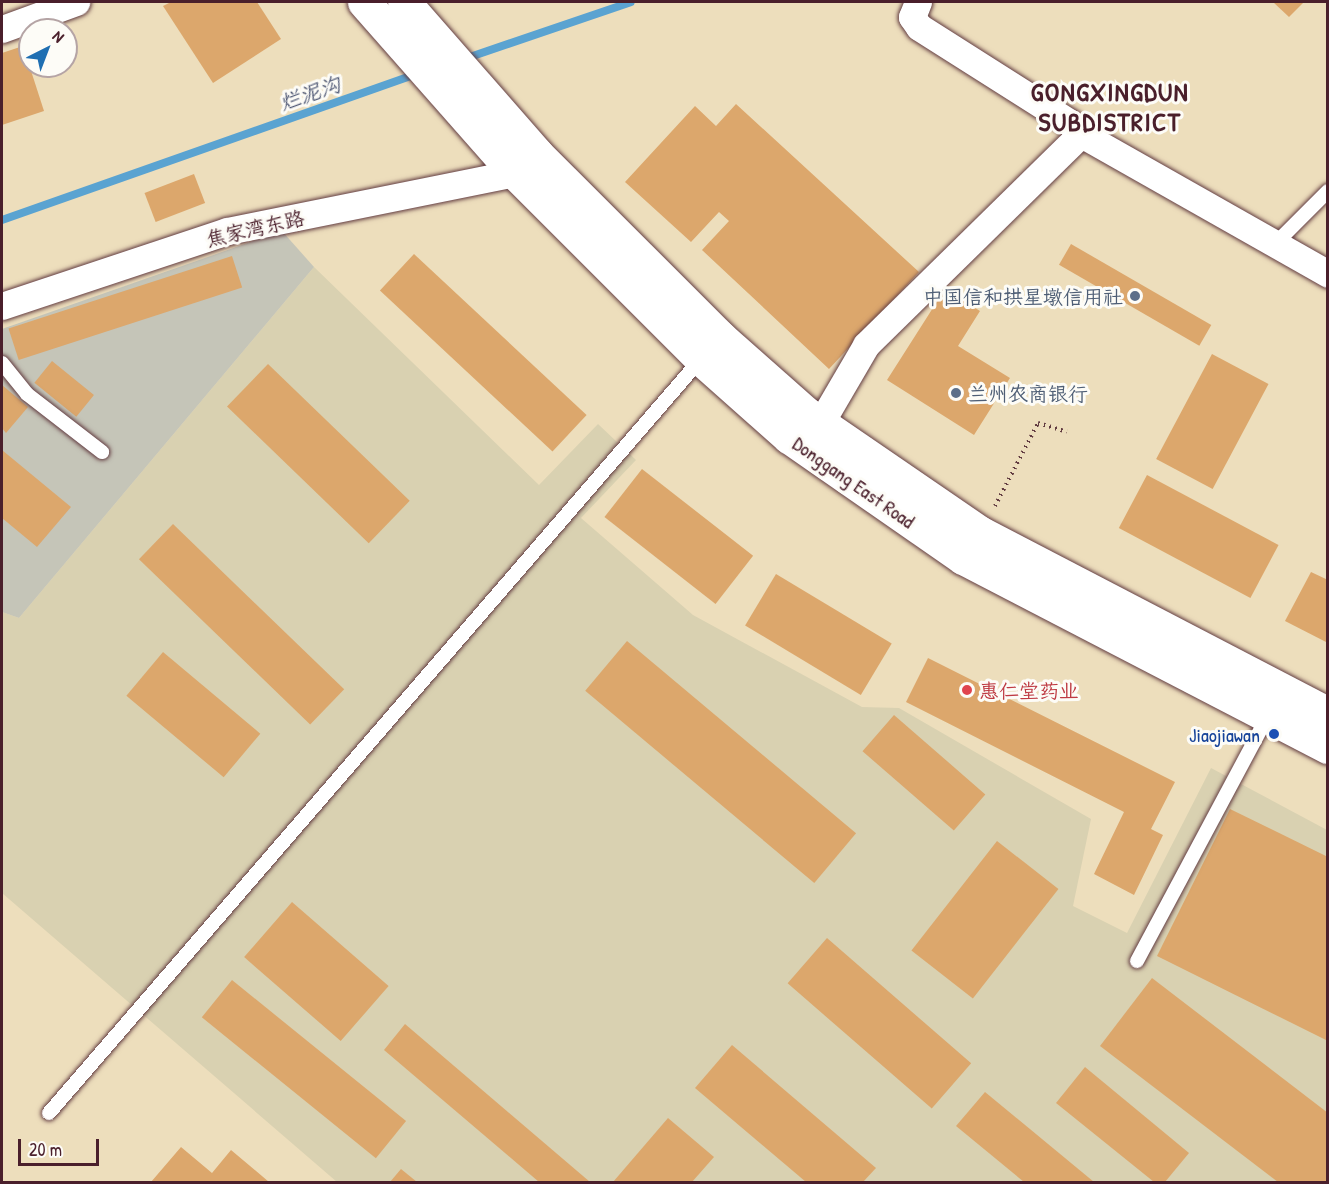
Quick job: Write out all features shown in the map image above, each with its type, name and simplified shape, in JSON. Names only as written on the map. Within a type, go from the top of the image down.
[{"type":"main road","points":[[371,3],[406,19],[473,104]]},
{"type":"main road","name":"Donggang East Road","points":[[473,104],[514,173],[710,348],[963,558],[1328,747]]},
{"type":"main road","name":"Donggang East Road","points":[[473,104],[536,153],[710,348]]},
{"type":"main road","name":"Donggang East Road","points":[[813,435],[981,533],[1328,714]]},
{"type":"street","points":[[2,29],[76,2]]},
{"type":"street","points":[[918,2],[912,17],[919,27],[1070,123],[1081,134],[1328,274]]},
{"type":"street","points":[[813,435],[866,345],[1081,134]]},
{"type":"street","name":"焦家湾东路","points":[[2,306],[227,231],[514,173]]},
{"type":"lane","points":[[1275,244],[1328,190]]},
{"type":"lane","points":[[49,1113],[710,348]]},
{"type":"lane","points":[[2,363],[27,394],[102,452]]},
{"type":"lane","points":[[1137,961],[1268,716]]},
{"type":"path","points":[[981,533],[1038,423],[1067,432]]},
{"type":"shaded area","points":[[282,231],[314,267],[19,618],[2,612],[2,329]]},
{"type":"shaded area","points":[[314,267],[539,485],[598,424],[636,460],[581,518],[693,615],[862,707],[899,708],[1091,819],[1073,906],[1127,933],[1211,768],[1327,830],[1327,1182],[337,1182],[2,893],[2,612],[19,618]]},
{"type":"building","points":[[171,2],[257,2],[281,39],[213,83],[163,6]]},
{"type":"building","points":[[1273,2],[1304,2],[1289,17]]},
{"type":"building","points":[[18,48],[18,78],[33,78],[44,111],[2,125],[2,53]]},
{"type":"building","points":[[736,104],[919,272],[829,369],[702,250],[729,221],[719,212],[691,242],[625,182],[695,106],[716,126]]},
{"type":"building","points":[[194,174],[205,203],[156,222],[145,193]]},
{"type":"building","points":[[1071,244],[1211,325],[1199,346],[1059,265]]},
{"type":"building","points":[[414,254],[587,415],[552,452],[380,291]]},
{"type":"building","points":[[232,256],[242,287],[19,360],[9,329]]},
{"type":"building","points":[[945,289],[980,311],[958,346],[1010,378],[974,435],[887,380]]},
{"type":"building","points":[[1212,354],[1269,384],[1213,489],[1156,459]]},
{"type":"building","points":[[52,361],[94,395],[76,417],[34,383]]},
{"type":"building","points":[[268,364],[410,501],[369,543],[227,406]]},
{"type":"building","points":[[2,385],[28,407],[6,433],[2,428]]},
{"type":"building","points":[[2,450],[71,507],[37,547],[2,518]]},
{"type":"building","points":[[642,469],[753,556],[716,604],[604,517]]},
{"type":"building","points":[[1147,475],[1279,545],[1250,598],[1119,528]]},
{"type":"building","points":[[173,524],[344,689],[310,725],[139,559]]},
{"type":"building","points":[[1311,572],[1328,580],[1328,643],[1285,621]]},
{"type":"building","points":[[776,574],[892,644],[861,695],[745,625]]},
{"type":"building","points":[[627,641],[856,833],[814,883],[585,691]]},
{"type":"building","points":[[163,652],[260,734],[224,777],[126,696]]},
{"type":"building","points":[[928,658],[1175,782],[1151,829],[1163,835],[1134,895],[1094,874],[1124,812],[906,702]]},
{"type":"building","points":[[894,715],[985,794],[954,831],[863,751]]},
{"type":"building","points":[[1230,809],[1328,857],[1328,1041],[1157,956]]},
{"type":"building","points":[[997,841],[1058,889],[973,999],[911,951]]},
{"type":"building","points":[[292,902],[389,986],[341,1041],[244,957]]},
{"type":"building","points":[[827,938],[971,1063],[932,1109],[788,983]]},
{"type":"building","points":[[1152,978],[1328,1113],[1328,1182],[1278,1182],[1100,1046]]},
{"type":"building","points":[[232,980],[406,1121],[376,1158],[202,1017]]},
{"type":"building","points":[[405,1024],[590,1182],[539,1182],[384,1050]]},
{"type":"building","points":[[732,1045],[876,1168],[863,1182],[806,1182],[695,1088]]},
{"type":"building","points":[[1085,1067],[1189,1153],[1165,1182],[1154,1182],[1056,1103]]},
{"type":"building","points":[[985,1092],[1094,1182],[1024,1182],[956,1126]]},
{"type":"building","points":[[668,1118],[714,1157],[692,1182],[613,1182]]},
{"type":"building","points":[[181,1147],[212,1173],[231,1150],[269,1182],[151,1182]]},
{"type":"building","points":[[401,1169],[417,1182],[390,1182]]},
{"type":"waterway","name":"烂泥沟","points":[[464,59],[631,2]]},
{"type":"waterway","name":"烂泥沟","points":[[2,220],[417,74]]},
{"type":"place","name":"中国信和拱星墩信用社","points":[[1135,296]]},
{"type":"place","name":"兰州农商银行","points":[[956,393]]},
{"type":"place","name":"惠仁堂药业","points":[[967,690]]},
{"type":"place","name":"Jiaojiawan","points":[[1274,734]]},
{"type":"district","name":"GONGXINGDUN SUBDISTRICT","points":[[1110,107]]}]
